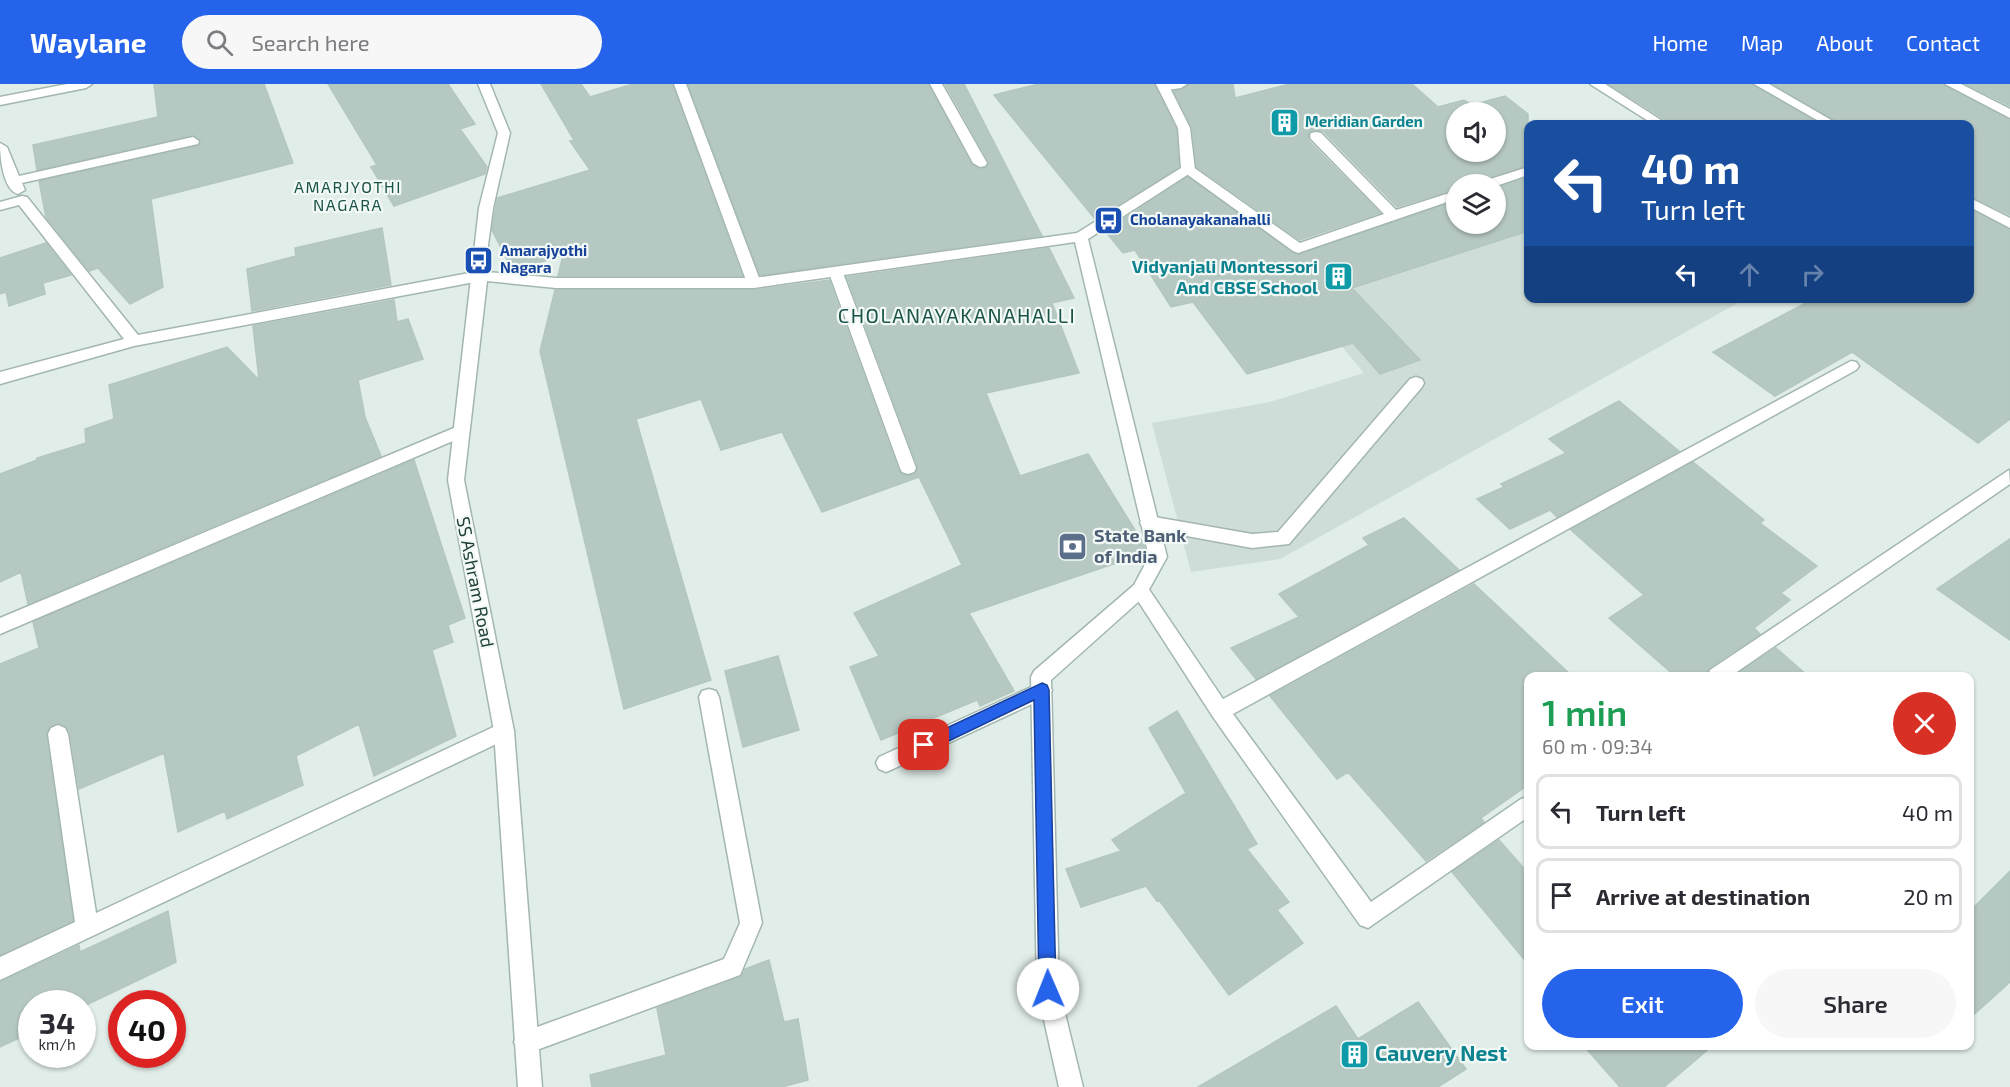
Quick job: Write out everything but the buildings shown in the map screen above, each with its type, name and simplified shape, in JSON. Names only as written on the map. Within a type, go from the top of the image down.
[{"type":"street","points":[[0,101],[86,84]]},
{"type":"street","name":"SS Ashram Road","points":[[484,84],[504,133],[486,208],[456,480],[504,731],[530,1087]]},
{"type":"street","points":[[680,84],[754,283]]},
{"type":"street","points":[[936,84],[980,164]]},
{"type":"street","points":[[1596,84],[1654,120]]},
{"type":"street","points":[[1760,84],[1825,120]]},
{"type":"street","points":[[1951,84],[2010,114]]},
{"type":"street","points":[[1169,85],[1184,128],[1188,170],[1298,248],[1446,198]]},
{"type":"street","points":[[1316,136],[1394,216]]},
{"type":"street","points":[[14,181],[193,141]]},
{"type":"street","points":[[0,147],[22,200],[134,341]]},
{"type":"street","points":[[0,378],[134,341],[480,276],[556,283],[754,283],[1081,237],[1188,170]]},
{"type":"street","points":[[1506,178],[1524,172]]},
{"type":"street","points":[[0,206],[22,200]]},
{"type":"street","points":[[1974,204],[2010,225]]},
{"type":"street","points":[[1071,1087],[1048,989],[1041,677],[1140,590],[1158,557],[1081,237]]},
{"type":"street","points":[[836,273],[908,468]]},
{"type":"street","points":[[1220,711],[1851,366]]},
{"type":"street","points":[[1149,524],[1252,541],[1283,539],[1416,383]]},
{"type":"street","points":[[0,626],[461,431]]},
{"type":"street","points":[[1723,672],[2009,476]]},
{"type":"street","points":[[1140,590],[1220,711],[1368,917],[1524,809]]},
{"type":"street","points":[[886,763],[1042,690]]},
{"type":"street","points":[[526,1042],[732,967],[751,924],[709,697]]},
{"type":"street","points":[[0,969],[504,731]]},
{"type":"street","points":[[58,734],[87,928]]},
{"type":"shaded area","points":[[1524,185],[1524,303],[1738,303],[1280,559],[1191,572],[1152,423],[1270,402],[1364,373],[1271,262],[1446,209],[1446,234],[1506,234],[1506,191]]},
{"type":"place","name":"Meridian Garden","points":[[1284,122]]},
{"type":"place","name":"Cholanayakanahalli","points":[[1109,220]]},
{"type":"place","name":"Amarajyothi Nagara","points":[[479,260]]},
{"type":"place","name":"Vidyanjali Montessori And CBSE School","points":[[1339,277]]},
{"type":"place","name":"State Bank of India","points":[[1073,546]]},
{"type":"place","name":"Cauvery Nest","points":[[1354,1054]]},
{"type":"district","name":"AMARJYOTHI NAGARA","points":[[348,196]]},
{"type":"district","name":"CHOLANAYAKANAHALLI","points":[[957,316]]},
{"type":"route","points":[[924,745],[1042,690],[1048,989]]}]
